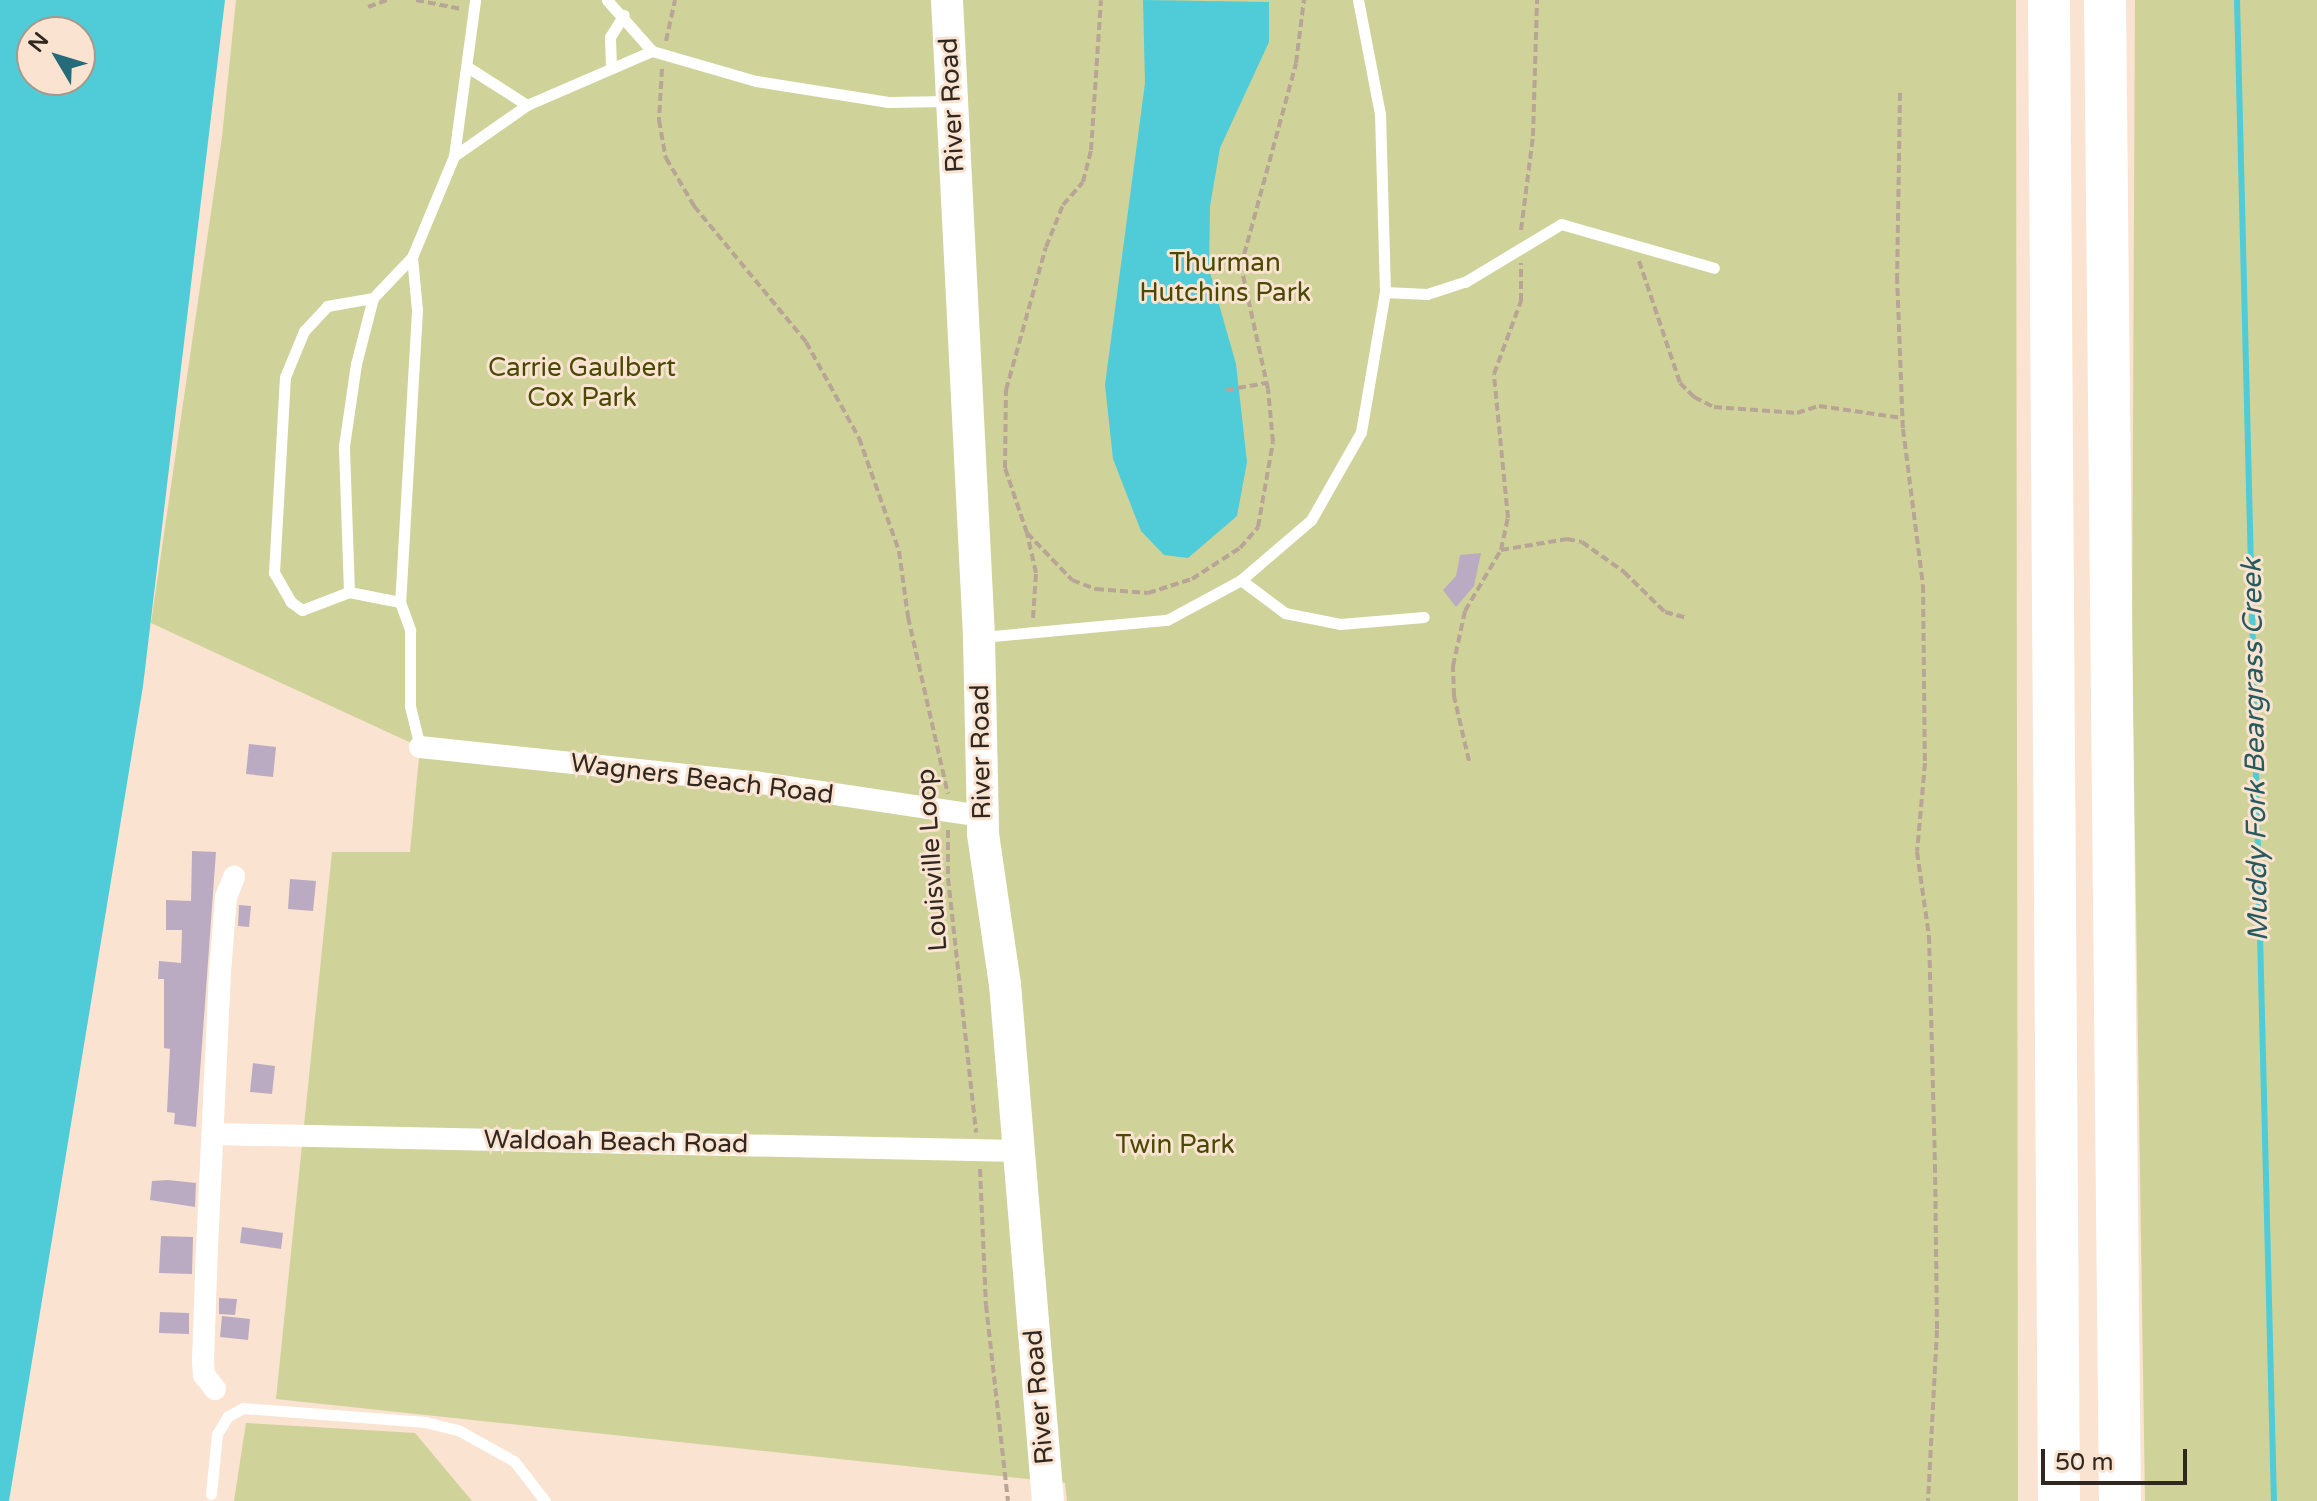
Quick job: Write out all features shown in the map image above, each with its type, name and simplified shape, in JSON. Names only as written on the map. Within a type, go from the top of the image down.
[{"type":"highway","points":[[2049,0],[2059,1501]]},
{"type":"highway","points":[[2105,0],[2120,1501]]},
{"type":"street","name":"River Road","points":[[947,0],[979,637],[982,816],[1005,984],[1048,1501]]},
{"type":"street","name":"Wagners Beach Road","points":[[420,747],[754,782],[982,816]]},
{"type":"street","points":[[215,1389],[204,1375],[203,1361],[226,897],[234,877]]},
{"type":"street","name":"Waldoah Beach Road","points":[[213,1134],[1018,1151]]},
{"type":"lane","points":[[607,0],[658,52],[756,81],[888,102],[952,101]]},
{"type":"lane","points":[[979,637],[1032,636],[1167,620],[1241,580],[1311,520],[1361,432],[1385,292],[1380,114],[1358,0]]},
{"type":"lane","points":[[349,592],[344,446],[356,364],[373,298],[412,257],[454,156],[469,68],[474,6]]},
{"type":"lane","points":[[611,67],[610,37],[624,15]]},
{"type":"lane","points":[[454,156],[527,105],[611,67],[658,52]]},
{"type":"lane","points":[[469,68],[527,105]]},
{"type":"lane","points":[[1385,292],[1427,294],[1452,286],[1521,251],[1561,224],[1714,268]]},
{"type":"lane","points":[[412,257],[417,310],[400,602],[410,630],[410,706],[420,747]]},
{"type":"lane","points":[[373,298],[327,306],[304,331],[285,377],[274,573],[291,602],[302,610],[349,592],[400,602]]},
{"type":"lane","points":[[1241,580],[1285,613],[1340,624],[1424,617]]},
{"type":"lane","points":[[211,1494],[217,1434],[228,1416],[243,1408],[425,1422],[458,1430],[514,1461],[545,1501]]},
{"type":"path","points":[[368,7],[387,0]]},
{"type":"path","points":[[416,0],[474,6]]},
{"type":"path","name":"Louisville Loop","points":[[675,0],[658,52],[659,120],[666,158],[694,206],[806,342],[859,438],[899,551],[908,617],[948,777],[948,878],[978,1150],[986,1305],[1008,1501]]},
{"type":"path","points":[[1032,636],[1036,573],[1027,533],[1005,468],[1006,390],[1046,247],[1063,205],[1083,182],[1091,150],[1101,0]]},
{"type":"path","points":[[1027,533],[1072,580],[1096,589],[1148,593],[1192,579],[1240,548],[1258,527],[1273,442],[1266,383],[1241,266],[1296,63],[1304,0]]},
{"type":"path","points":[[1469,761],[1454,696],[1457,636],[1465,611],[1501,550],[1507,490],[1494,374],[1521,301],[1521,251],[1533,136],[1537,0]]},
{"type":"path","points":[[1900,93],[1902,418],[1923,585],[1925,763],[1917,852],[1929,936],[1937,1330],[1928,1501]]},
{"type":"path","points":[[1634,245],[1680,383],[1694,397],[1714,407],[1797,413],[1819,406],[1902,418]]},
{"type":"path","points":[[1226,390],[1266,383]]},
{"type":"path","points":[[1501,550],[1567,539],[1582,542],[1624,572],[1665,612],[1687,618]]},
{"type":"green space","points":[[236,0],[2016,0],[2018,1501],[1067,1501],[1065,1483],[276,1399],[332,852],[410,852],[420,747],[151,623],[222,137]]},
{"type":"green space","points":[[2135,0],[2317,0],[2317,1501],[2145,1501],[2132,644]]},
{"type":"green space","points":[[246,1423],[415,1433],[472,1501],[234,1501]]},
{"type":"water","points":[[0,0],[225,0],[143,686],[9,1501],[0,1501]]},
{"type":"water","points":[[1143,0],[1269,2],[1269,42],[1220,148],[1210,206],[1209,269],[1236,364],[1247,462],[1237,516],[1188,558],[1164,555],[1141,531],[1113,459],[1105,385],[1145,83]]},
{"type":"building","points":[[1481,553],[1474,586],[1456,607],[1443,590],[1456,576],[1460,555]]},
{"type":"building","points":[[249,744],[276,747],[273,777],[246,774]]},
{"type":"building","points":[[192,851],[216,852],[196,1127],[174,1124],[175,1113],[167,1112],[170,1049],[164,1048],[164,979],[158,979],[159,961],[181,963],[182,930],[166,930],[166,900],[191,901]]},
{"type":"building","points":[[290,879],[316,881],[313,911],[288,909]]},
{"type":"building","points":[[239,905],[251,906],[249,927],[238,926]]},
{"type":"building","points":[[253,1063],[275,1066],[272,1094],[250,1092]]},
{"type":"building","points":[[152,1181],[196,1183],[195,1207],[150,1200]]},
{"type":"building","points":[[242,1227],[283,1233],[281,1249],[240,1243]]},
{"type":"building","points":[[161,1236],[193,1237],[192,1274],[159,1273]]},
{"type":"building","points":[[219,1298],[237,1299],[235,1315],[219,1314]]},
{"type":"building","points":[[160,1312],[189,1313],[189,1334],[159,1333]]},
{"type":"building","points":[[222,1316],[250,1319],[248,1340],[220,1337]]},
{"type":"waterway","name":"Muddy Fork Beargrass Creek","points":[[2237,0],[2274,1501]]},
{"type":"park label","name":"Thurman Hutchins Park","points":[[1225,278]]},
{"type":"park label","name":"Carrie Gaulbert Cox Park","points":[[582,383]]},
{"type":"park label","name":"Twin Park","points":[[1175,1145]]}]
